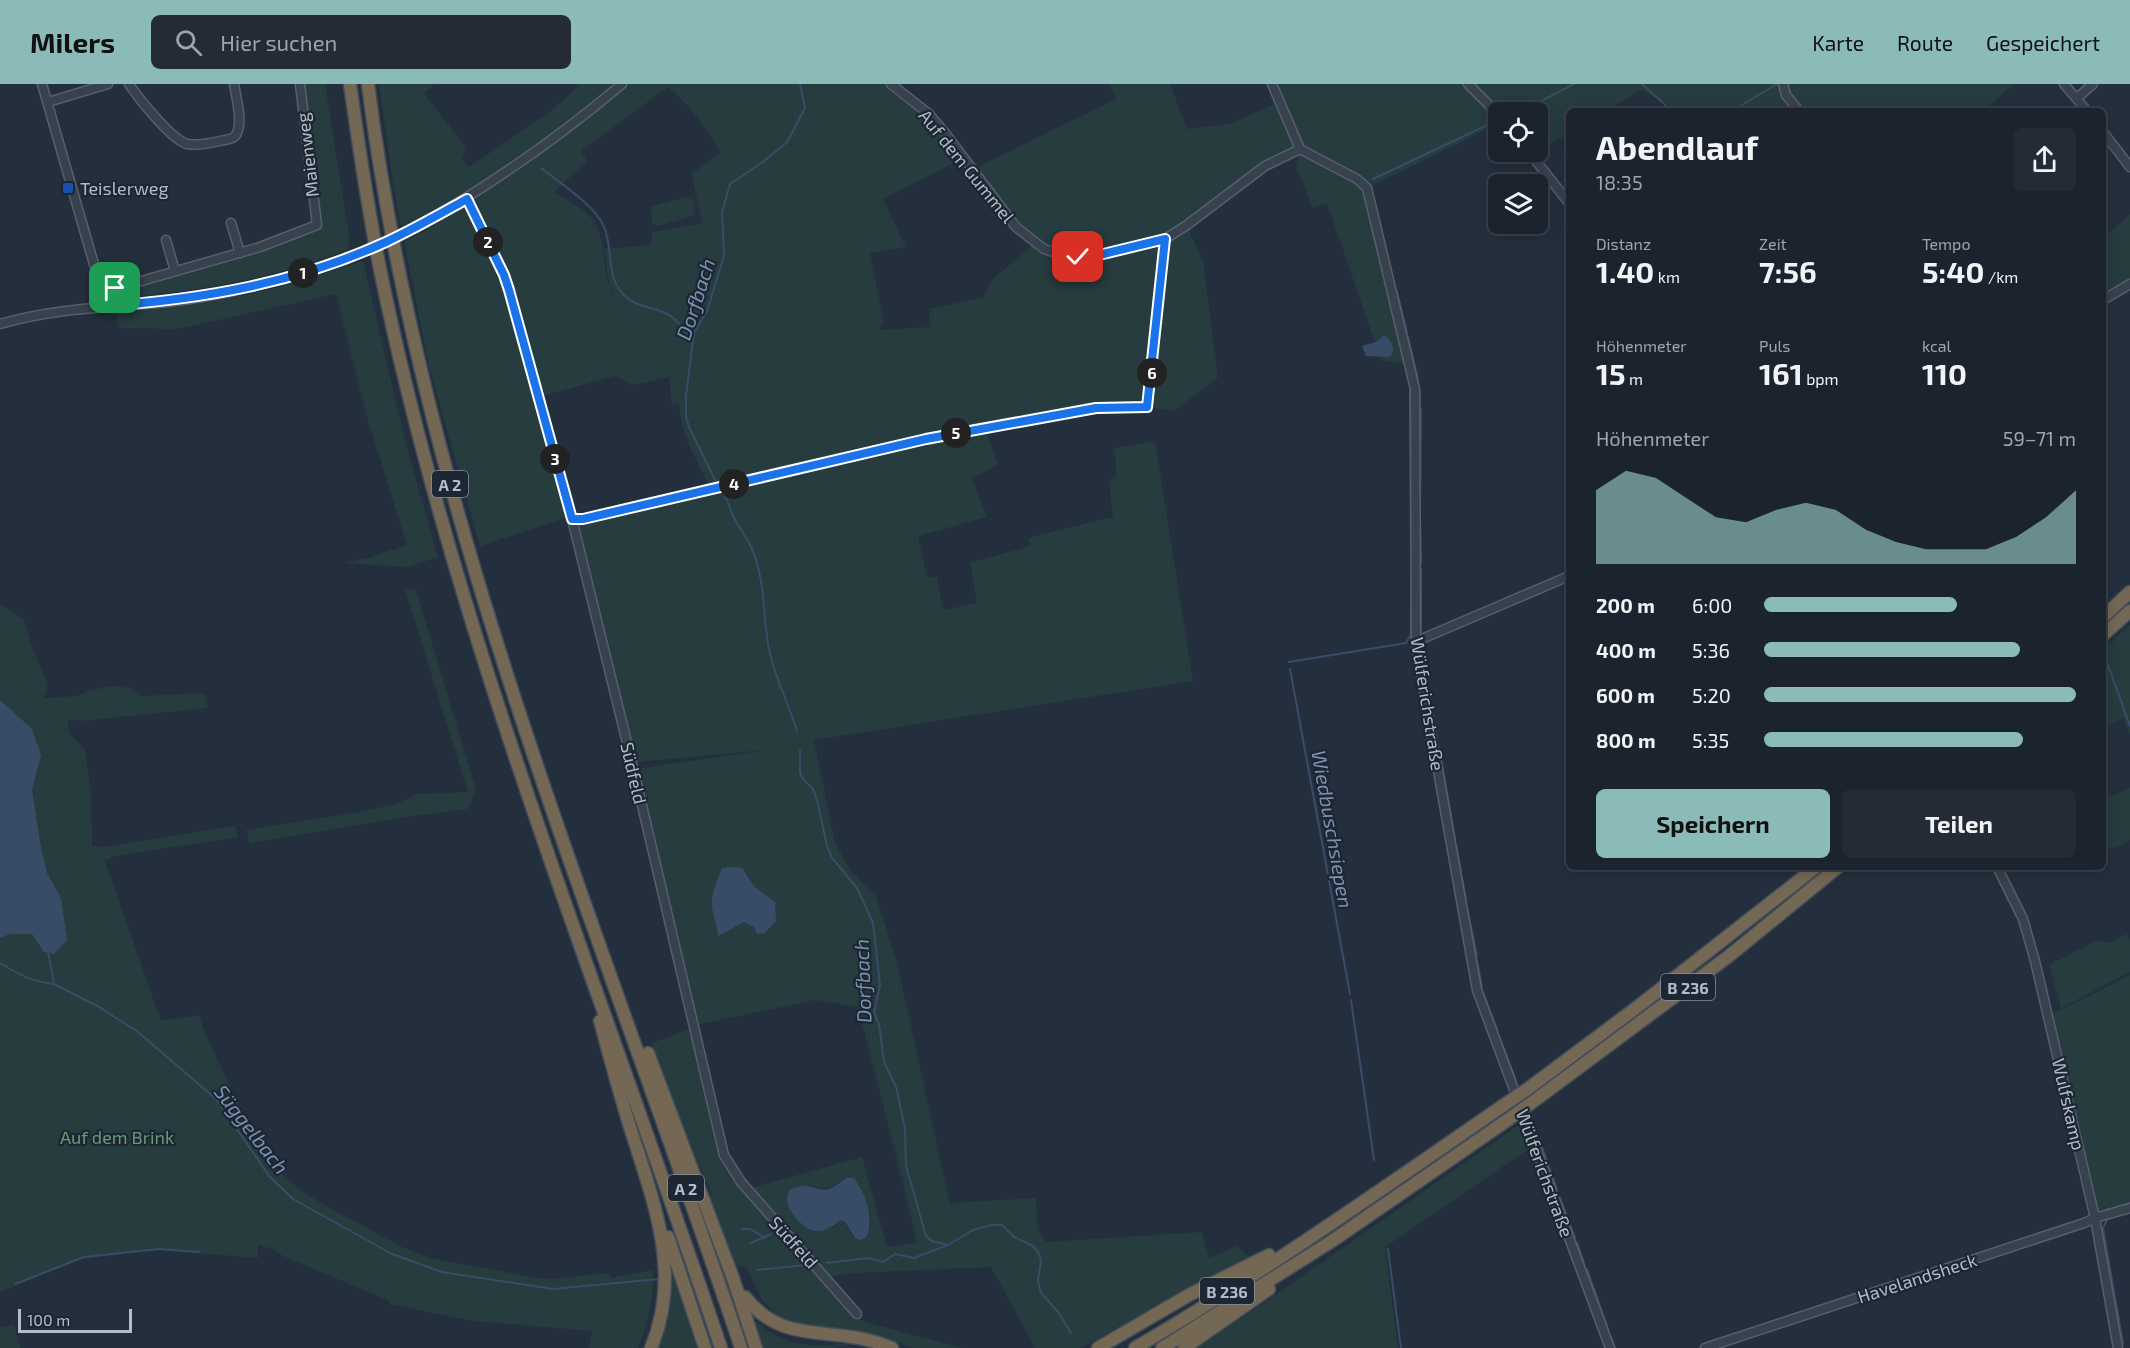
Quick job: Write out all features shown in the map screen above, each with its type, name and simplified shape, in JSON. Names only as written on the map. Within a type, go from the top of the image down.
[{"type":"highway","name":"A 2","points":[[350,84],[381,274],[420,440],[468,609],[721,1348]]},
{"type":"highway","name":"A 2","points":[[368,84],[394,250],[444,465],[479,584],[575,873],[741,1348]]},
{"type":"highway","points":[[2106,613],[2130,592]]},
{"type":"highway","points":[[2106,633],[2130,611]]},
{"type":"highway","name":"B 236","points":[[1135,1348],[1318,1231],[1529,1088],[1659,992],[1812,870]]},
{"type":"highway","name":"B 236","points":[[1162,1348],[1332,1241],[1509,1119],[1729,956],[1834,870]]},
{"type":"highway","points":[[595,985],[598,1017],[656,1211],[664,1251],[666,1275],[663,1306],[651,1348]]},
{"type":"highway","points":[[630,1028],[647,1052],[733,1278],[756,1348]]},
{"type":"highway","points":[[656,1211],[663,1224],[705,1348]]},
{"type":"highway","points":[[1098,1348],[1189,1295],[1290,1242],[1318,1231]]},
{"type":"highway","points":[[1184,1348],[1253,1301],[1332,1241]]},
{"type":"highway","points":[[733,1278],[758,1317],[772,1330],[783,1336],[805,1342],[864,1340],[892,1348]]},
{"type":"highway","points":[[1092,1348],[1110,1340]]},
{"type":"street","points":[[42,84],[106,306]]},
{"type":"street","points":[[48,102],[108,84]]},
{"type":"street","points":[[129,84],[139,98],[178,139],[189,144],[211,143],[234,138],[238,134],[234,84]]},
{"type":"street","name":"Maienweg","points":[[240,253],[292,236],[316,225],[300,84]]},
{"type":"street","points":[[0,324],[51,312],[169,302],[227,292],[295,276],[350,257],[417,227],[467,199],[567,129],[622,84]]},
{"type":"street","name":"Auf dem Gummel","points":[[891,84],[929,114],[1008,219],[1029,239],[1060,256],[1086,257],[1165,239],[1265,166],[1300,149]]},
{"type":"street","points":[[1272,84],[1300,149]]},
{"type":"street","points":[[1468,84],[1488,104]]},
{"type":"street","points":[[1783,84],[1786,95],[1797,108]]},
{"type":"street","points":[[2064,84],[2085,108]]},
{"type":"street","points":[[2077,98],[2093,84]]},
{"type":"street","points":[[2106,136],[2130,167]]},
{"type":"street","name":"Wülferichstraße","points":[[1300,149],[1357,179],[1367,188],[1410,364],[1416,400],[1417,641],[1478,990],[1610,1348]]},
{"type":"street","points":[[1537,162],[1566,199]]},
{"type":"street","name":"Südfeld","points":[[467,199],[507,283],[572,519],[724,1155],[741,1182],[857,1314]]},
{"type":"street","points":[[103,292],[240,253],[231,223]]},
{"type":"street","points":[[572,519],[583,519],[926,439],[1096,408],[1147,407],[1165,239]]},
{"type":"street","points":[[166,240],[175,271]]},
{"type":"street","points":[[2106,298],[2130,284]]},
{"type":"street","points":[[1417,641],[1566,577]]},
{"type":"street","name":"Wulfskamp","points":[[1997,870],[2028,932],[2095,1218],[2118,1348]]},
{"type":"street","name":"Havelandsheck","points":[[1705,1348],[2130,1208]]},
{"type":"green space","points":[[300,84],[325,84],[350,241],[348,249],[262,276],[203,288],[114,298],[115,288],[316,225]]},
{"type":"green space","points":[[379,84],[435,84],[424,93],[466,148],[462,158],[467,166],[471,166],[552,110],[581,84],[891,84],[904,93],[964,158],[883,199],[906,247],[870,253],[884,324],[881,330],[930,327],[929,309],[984,297],[992,280],[1034,244],[972,170],[1116,99],[1110,84],[1170,84],[1187,129],[1230,124],[1283,100],[1277,84],[2014,84],[1986,108],[1796,108],[1793,105],[1788,108],[1674,108],[1641,90],[1611,108],[1566,108],[1566,136],[1548,145],[1548,102],[1488,102],[1488,129],[1367,188],[1410,364],[1381,360],[1327,203],[1313,208],[1296,167],[1300,150],[1265,166],[1187,225],[1203,261],[1218,377],[1175,411],[1147,407],[1096,408],[985,428],[998,464],[972,479],[987,517],[918,536],[927,578],[937,576],[943,610],[977,603],[970,563],[1030,546],[1028,538],[1113,517],[1109,481],[1117,474],[1114,448],[1155,441],[1193,681],[814,740],[835,843],[850,870],[876,897],[896,959],[950,1203],[1036,1198],[1038,1229],[1046,1242],[1202,1232],[1209,1258],[1236,1246],[1252,1259],[1164,1302],[1081,1348],[1033,1348],[1035,1347],[991,1267],[854,1273],[828,1277],[862,1321],[961,1348],[912,1348],[865,1333],[789,1323],[776,1315],[762,1299],[746,1266],[737,1267],[709,1197],[712,1195],[670,1096],[652,1043],[690,1029],[723,1157],[732,1177],[744,1190],[862,1157],[887,1247],[917,1243],[907,1198],[858,1007],[815,1000],[696,1025],[636,769],[765,750],[636,762],[575,513],[587,516],[710,488],[682,426],[679,403],[672,404],[669,377],[633,385],[615,376],[539,397],[510,279],[473,210],[501,275],[568,517],[480,546],[430,370],[404,241],[427,230],[465,200],[401,226]],"holes":[[[668,87],[697,117],[720,153],[691,174],[703,223],[653,232],[650,245],[604,249],[609,283],[616,297],[611,289],[607,279],[601,239],[593,220],[581,209],[554,192],[587,161],[581,151]],[[742,868],[755,887],[775,902],[754,927],[745,922],[718,935],[718,925]],[[846,1178],[859,1184],[871,1221],[869,1229],[852,1235],[845,1222],[841,1220],[833,1227],[808,1184],[823,1188]]]},
{"type":"green space","points":[[686,197],[693,200],[695,210],[693,216],[658,226],[652,223],[650,207]]},
{"type":"green space","points":[[2130,214],[2130,284],[2106,298],[2106,236]]},
{"type":"green space","points":[[363,261],[405,441],[438,557],[408,567],[344,563],[407,545],[366,414],[336,294],[177,329],[118,328],[116,310],[189,304],[269,290]]},
{"type":"green space","points":[[405,589],[416,590],[476,789],[468,809],[250,843],[246,830],[354,813],[396,804],[417,794],[468,792]]},
{"type":"green space","name":"Auf dem Brink","points":[[0,604],[24,620],[33,650],[48,685],[44,698],[77,696],[91,690],[113,686],[130,688],[141,696],[204,693],[208,708],[80,721],[70,719],[69,733],[85,750],[91,791],[92,846],[103,847],[235,826],[238,837],[115,856],[105,861],[161,1021],[199,1015],[205,1033],[250,1130],[276,1169],[319,1202],[404,1248],[430,1258],[536,1278],[553,1279],[609,1273],[611,1278],[653,1270],[650,1310],[638,1348],[589,1348],[592,1331],[472,1321],[389,1304],[390,1301],[283,1256],[273,1249],[258,1245],[258,1258],[158,1250],[82,1259],[0,1292]]},
{"type":"green space","points":[[2130,625],[2130,735],[2123,718],[2106,726],[2106,646]]},
{"type":"green space","points":[[2130,788],[2130,840],[2111,850],[2106,840],[2106,799]]},
{"type":"green space","points":[[2127,934],[2130,940],[2130,972],[2061,1008],[2049,965],[2098,940],[2109,943]]},
{"type":"green space","points":[[2130,975],[2130,1206],[2098,1215],[2051,1015]]},
{"type":"green space","points":[[1523,1122],[1533,1146],[1385,1247],[1398,1348],[1195,1348],[1258,1307]]},
{"type":"green space","points":[[670,1264],[697,1348],[656,1348]]},
{"type":"green space","points":[[754,1320],[779,1337],[797,1343],[806,1345],[855,1344],[833,1348],[763,1348]]},
{"type":"green space","points":[[14,1325],[20,1348],[0,1348],[0,1327]]},
{"type":"water","points":[[1384,335],[1392,344],[1392,355],[1388,357],[1366,356],[1362,346],[1376,342]]},
{"type":"water","points":[[0,700],[32,729],[41,755],[32,790],[41,848],[47,873],[61,898],[67,940],[54,954],[44,952],[32,934],[10,934],[0,938]]},
{"type":"water","points":[[722,868],[742,868],[755,887],[775,902],[776,921],[765,933],[757,934],[754,927],[744,922],[718,936],[712,907],[713,892]]},
{"type":"water","points":[[846,1178],[854,1178],[868,1206],[869,1229],[867,1236],[861,1240],[856,1239],[845,1222],[841,1220],[825,1230],[815,1231],[806,1227],[792,1213],[787,1202],[787,1195],[791,1189],[808,1186],[829,1189]]},
{"type":"waterway","name":"Dorfbach","points":[[715,480],[686,417],[686,396],[694,333],[707,311],[724,256],[722,212],[730,184],[787,142],[805,108],[800,84]]},
{"type":"waterway","name":"Wiedbuschsiepen","points":[[1539,102],[1574,84]]},
{"type":"waterway","name":"Wiedbuschsiepen","points":[[1642,84],[1669,108]]},
{"type":"waterway","name":"Wiedbuschsiepen","points":[[1737,108],[1777,84]]},
{"type":"waterway","name":"Wiedbuschsiepen","points":[[1786,101],[1791,108]]},
{"type":"waterway","name":"Wiedbuschsiepen","points":[[1373,179],[1488,125]]},
{"type":"waterway","points":[[541,168],[576,195],[593,210],[599,219],[607,236],[615,281],[625,296],[633,302],[672,317],[691,341]]},
{"type":"waterway","name":"Wiedbuschsiepen","points":[[1364,193],[1375,241]]},
{"type":"waterway","points":[[2106,303],[2130,289]]},
{"type":"waterway","points":[[1397,292],[1407,333]]},
{"type":"waterway","name":"Wiedbuschsiepen","points":[[1388,295],[1410,385],[1411,563]]},
{"type":"waterway","points":[[1408,337],[1417,375],[1420,402]]},
{"type":"waterway","points":[[1420,510],[1421,408]]},
{"type":"waterway","name":"Dorfbach","points":[[725,497],[756,561],[770,655],[797,731]]},
{"type":"waterway","points":[[1420,518],[1421,563]]},
{"type":"waterway","points":[[1421,570],[1421,629]]},
{"type":"waterway","name":"Wiedbuschsiepen","points":[[1289,662],[1406,643],[1411,634],[1411,572]]},
{"type":"waterway","points":[[1422,648],[1424,669]]},
{"type":"waterway","points":[[2108,665],[2130,726]]},
{"type":"waterway","name":"Wiedbuschsiepen","points":[[1290,669],[1350,994]]},
{"type":"waterway","points":[[1425,674],[1439,753]]},
{"type":"waterway","name":"Dorfbach","points":[[800,750],[800,773],[813,789],[832,858],[857,888],[873,923],[880,985],[874,1013],[879,1024],[884,1062],[896,1087],[905,1129],[906,1166],[926,1236],[932,1241],[948,1245]]},
{"type":"waterway","points":[[1441,758],[1455,839]]},
{"type":"waterway","points":[[1456,845],[1466,900]]},
{"type":"waterway","points":[[1467,907],[1477,956]]},
{"type":"waterway","name":"Süggelbach","points":[[48,951],[54,984],[99,1007],[138,1032],[217,1100],[269,1176],[293,1199],[392,1254],[442,1272],[553,1289],[659,1279]]},
{"type":"waterway","points":[[1477,961],[1482,987]]},
{"type":"waterway","points":[[0,963],[26,977],[54,984]]},
{"type":"waterway","points":[[1483,992],[1489,1008]]},
{"type":"waterway","name":"Wiedbuschsiepen","points":[[1351,1000],[1374,1160]]},
{"type":"waterway","points":[[1490,1011],[1497,1029]]},
{"type":"waterway","points":[[1499,1036],[1515,1078]]},
{"type":"waterway","points":[[1541,1144],[1557,1189]]},
{"type":"waterway","points":[[1559,1195],[1575,1238]]},
{"type":"waterway","points":[[2106,1210],[2130,1203]]},
{"type":"waterway","points":[[2108,1218],[2103,1228],[2123,1343]]},
{"type":"waterway","name":"Süggelbach","points":[[826,1263],[868,1258],[883,1262],[895,1254],[914,1258],[948,1245],[973,1230],[991,1225],[1002,1225],[1014,1237],[1033,1246],[1039,1253],[1041,1261],[1038,1280],[1041,1293],[1058,1312],[1071,1333]]},
{"type":"waterway","points":[[742,1229],[750,1229],[765,1238]]},
{"type":"waterway","points":[[751,1243],[771,1234]]},
{"type":"waterway","points":[[1577,1242],[1584,1263]]},
{"type":"waterway","points":[[15,1284],[84,1257],[158,1249],[199,1252]]},
{"type":"waterway","name":"Wiedbuschsiepen","points":[[1388,1249],[1401,1348]]},
{"type":"waterway","name":"Süggelbach","points":[[757,1270],[807,1265]]},
{"type":"waterway","points":[[1587,1269],[1608,1329]]},
{"type":"waterway","points":[[1610,1335],[1615,1348]]},
{"type":"place","name":"Teislerweg","points":[[68,188]]},
{"type":"route","points":[[115,288],[103,292],[106,306],[169,302],[262,285],[295,276],[384,243],[467,199],[509,290],[572,519],[583,519],[926,439],[1096,408],[1147,407],[1165,239],[1095,256],[1078,257]]}]
